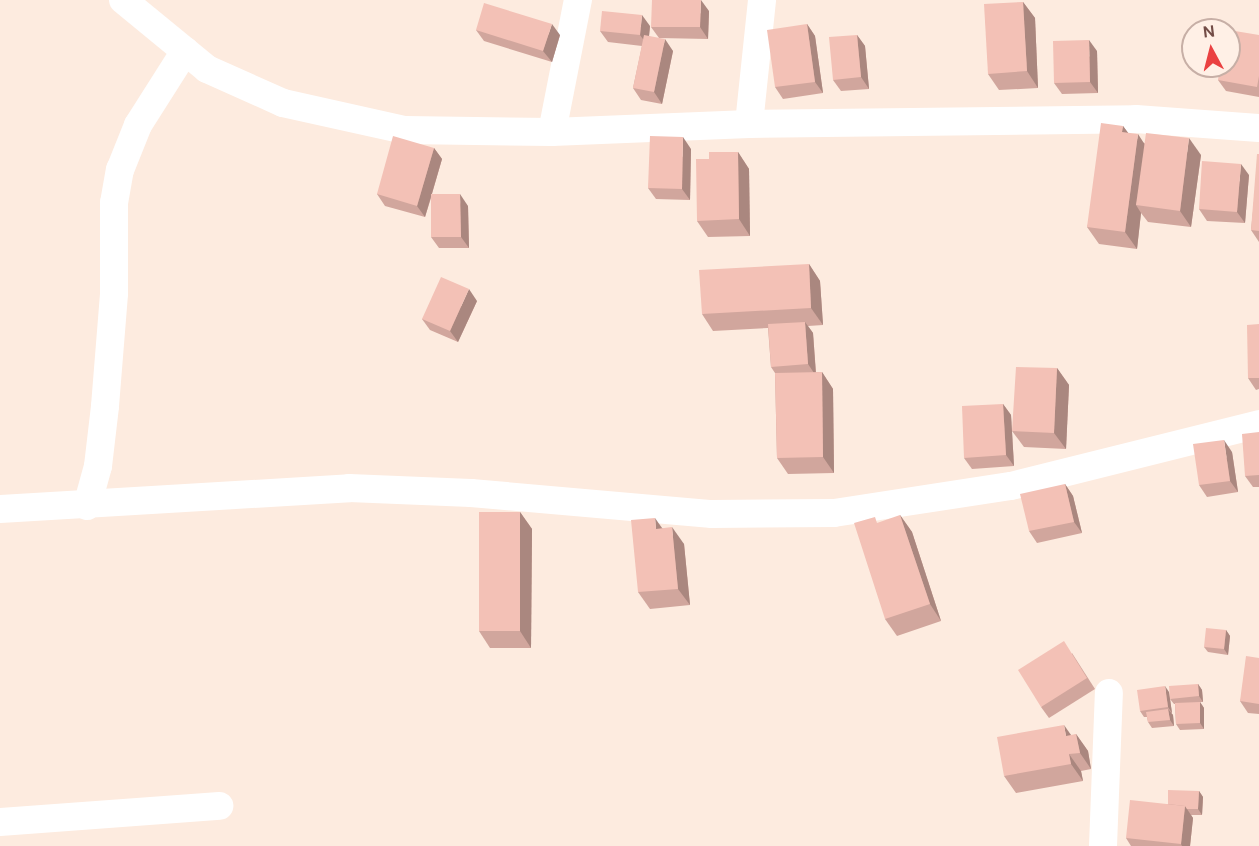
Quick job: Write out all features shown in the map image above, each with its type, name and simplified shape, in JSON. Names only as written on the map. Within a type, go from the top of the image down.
[{"type":"street","points":[[123,0],[207,69],[283,103],[405,130],[552,132],[749,124],[1136,119],[1259,128]]},
{"type":"street","points":[[552,132],[578,0]]},
{"type":"street","points":[[749,124],[762,0]]},
{"type":"street","points":[[87,506],[98,466],[105,406],[114,293],[114,203],[120,170],[138,125],[185,51]]},
{"type":"street","points":[[0,509],[87,506],[349,488],[471,493],[712,513],[834,513],[1011,486],[1259,424]]},
{"type":"street","points":[[1103,846],[1109,693]]},
{"type":"street","points":[[0,822],[219,806]]},
{"type":"building","points":[[652,0],[701,0],[700,27],[651,27]]},
{"type":"building","points":[[1023,2],[1027,71],[988,74],[984,4]]},
{"type":"building","points":[[484,3],[552,24],[543,51],[476,30]]},
{"type":"building","points":[[602,11],[642,15],[640,35],[600,31]]},
{"type":"building","points":[[807,24],[815,82],[775,87],[767,30]]},
{"type":"building","points":[[1241,32],[1259,35],[1257,87],[1218,80],[1218,78],[1241,78]]},
{"type":"building","points":[[644,35],[665,39],[654,92],[633,88]]},
{"type":"building","points":[[857,35],[861,77],[833,80],[829,37]]},
{"type":"building","points":[[1089,40],[1090,82],[1054,83],[1053,41]]},
{"type":"building","points":[[1101,123],[1123,126],[1122,132],[1138,134],[1125,232],[1087,227]]},
{"type":"building","points":[[1146,133],[1189,138],[1180,211],[1136,205]]},
{"type":"building","points":[[393,136],[434,148],[417,206],[377,194]]},
{"type":"building","points":[[650,136],[683,137],[682,189],[648,188]]},
{"type":"building","points":[[709,152],[738,152],[739,219],[697,221],[696,159],[709,159]]},
{"type":"building","points":[[1257,154],[1259,154],[1259,231],[1251,230]]},
{"type":"building","points":[[1202,161],[1241,164],[1237,212],[1199,209]]},
{"type":"building","points":[[431,194],[460,194],[461,237],[431,237]]},
{"type":"building","points":[[809,264],[811,308],[702,314],[699,270]]},
{"type":"building","points":[[441,277],[469,289],[450,331],[422,319]]},
{"type":"building","points":[[805,322],[808,364],[771,367],[768,324]]},
{"type":"building","points":[[1259,324],[1259,378],[1248,378],[1247,325]]},
{"type":"building","points":[[1016,367],[1057,368],[1054,433],[1012,431]]},
{"type":"building","points":[[822,372],[823,457],[777,458],[775,373]]},
{"type":"building","points":[[1003,404],[1006,455],[964,458],[962,406]]},
{"type":"building","points":[[1259,432],[1259,475],[1245,476],[1242,434]]},
{"type":"building","points":[[1224,440],[1230,481],[1199,485],[1193,444]]},
{"type":"building","points":[[1065,484],[1074,522],[1029,531],[1020,494]]},
{"type":"building","points":[[479,512],[520,512],[520,631],[479,631]]},
{"type":"building","points":[[900,515],[930,604],[885,619],[854,523],[875,517],[877,523]]},
{"type":"building","points":[[655,518],[656,529],[672,527],[678,589],[638,592],[631,520]]},
{"type":"building","points":[[1206,628],[1226,630],[1224,649],[1204,647]]},
{"type":"building","points":[[1064,641],[1087,678],[1041,707],[1018,670]]},
{"type":"building","points":[[1246,656],[1259,658],[1259,704],[1240,701]]},
{"type":"building","points":[[1198,684],[1199,696],[1170,699],[1169,686]]},
{"type":"building","points":[[1165,686],[1168,707],[1140,711],[1137,690]]},
{"type":"building","points":[[1200,702],[1200,723],[1176,724],[1175,703]]},
{"type":"building","points":[[1168,709],[1170,720],[1148,722],[1146,712]]},
{"type":"building","points":[[1064,725],[1066,736],[1076,734],[1080,753],[1069,754],[1071,764],[1004,776],[997,737]]},
{"type":"building","points":[[1168,790],[1199,791],[1198,809],[1187,809],[1185,806],[1168,804]]},
{"type":"building","points":[[1130,800],[1185,806],[1181,844],[1126,838]]}]
